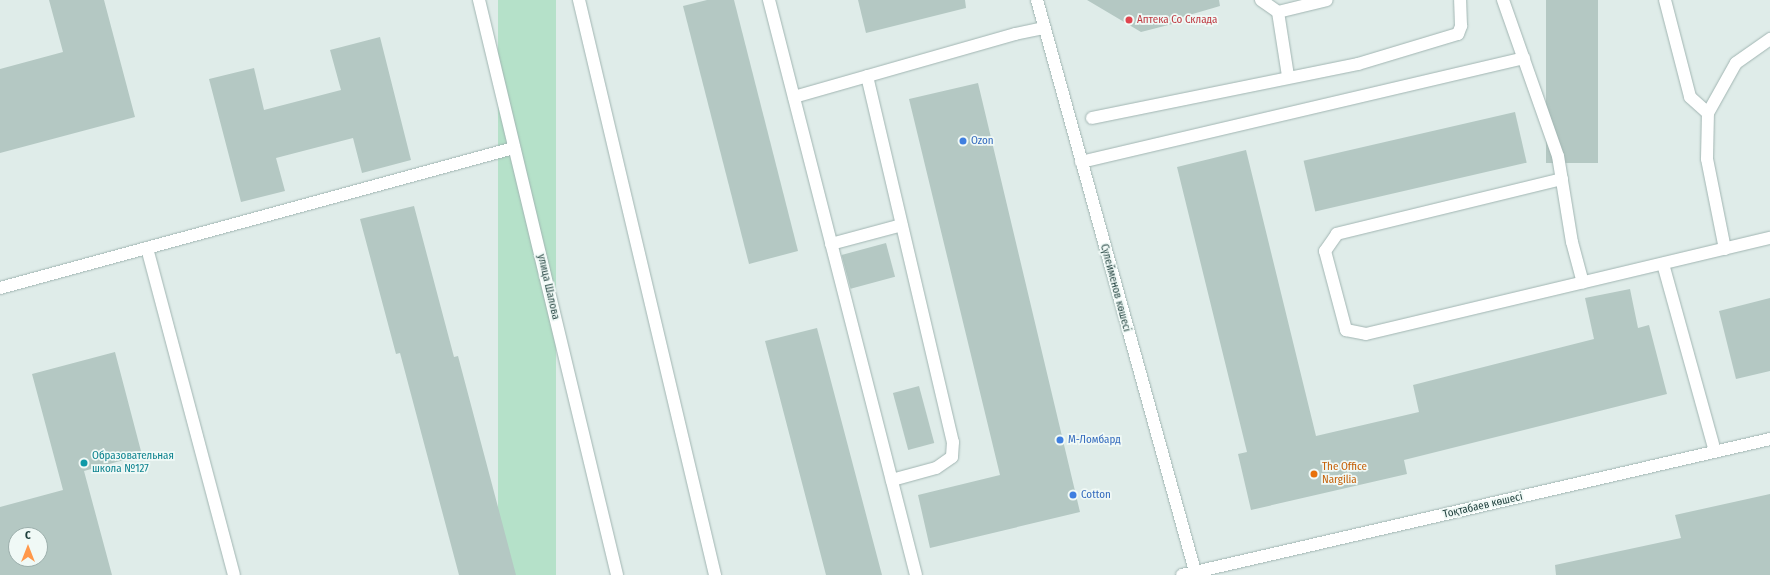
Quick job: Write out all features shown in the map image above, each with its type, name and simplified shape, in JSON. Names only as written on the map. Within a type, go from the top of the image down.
[{"type":"street","name":"улица Шалова","points":[[479,0],[617,575]]},
{"type":"street","points":[[579,0],[715,575]]},
{"type":"street","points":[[769,0],[916,575]]},
{"type":"street","name":"Сүлейменов көшесі","points":[[1037,0],[1196,574]]},
{"type":"street","points":[[1261,0],[1278,12],[1288,76]]},
{"type":"street","points":[[1278,12],[1327,0]]},
{"type":"street","points":[[1092,118],[1288,76],[1358,64],[1458,34],[1461,26],[1460,0]]},
{"type":"street","points":[[1503,0],[1558,156],[1572,242],[1583,283]]},
{"type":"street","points":[[1666,0],[1690,97],[1708,113]]},
{"type":"street","points":[[794,97],[1044,28]]},
{"type":"street","points":[[1725,249],[1706,159],[1708,113],[1736,63],[1770,39]]},
{"type":"street","points":[[1081,162],[1524,58]]},
{"type":"street","points":[[867,76],[953,442],[952,457],[936,468],[892,480]]},
{"type":"street","points":[[0,288],[514,148]]},
{"type":"street","points":[[1562,179],[1337,234],[1325,251],[1346,330],[1366,334],[1770,238]]},
{"type":"street","points":[[831,244],[902,225]]},
{"type":"street","points":[[147,248],[234,575]]},
{"type":"street","points":[[1663,264],[1715,452]]},
{"type":"street","name":"Тоқтабаев көшесі","points":[[1182,575],[1196,574],[1770,439]]},
{"type":"green space","points":[[498,0],[556,0],[556,575],[498,575]]},
{"type":"building","points":[[49,0],[104,0],[135,117],[0,153],[0,69],[63,52]]},
{"type":"building","points":[[707,0],[734,0],[798,251],[749,264],[683,6]]},
{"type":"building","points":[[858,0],[965,0],[966,8],[866,33]]},
{"type":"building","points":[[1087,0],[1219,0],[1220,6],[1179,18],[1180,22],[1141,32]]},
{"type":"building","points":[[1546,0],[1598,0],[1598,163],[1546,163]]},
{"type":"building","points":[[380,37],[411,160],[362,173],[353,138],[276,158],[285,191],[241,202],[209,79],[254,68],[264,110],[341,90],[330,50]]},
{"type":"building","points":[[978,83],[1080,512],[930,548],[918,495],[1000,475],[909,99]]},
{"type":"building","points":[[1515,112],[1527,163],[1315,211],[1304,161]]},
{"type":"building","points":[[1246,150],[1316,436],[1419,412],[1413,385],[1594,339],[1585,298],[1630,289],[1638,328],[1649,325],[1667,394],[1404,460],[1407,474],[1251,510],[1238,454],[1247,452],[1177,167]]},
{"type":"building","points":[[414,206],[454,357],[458,356],[516,575],[459,575],[400,353],[396,354],[360,219]]},
{"type":"building","points":[[886,243],[895,277],[851,289],[842,255]]},
{"type":"building","points":[[1770,298],[1770,371],[1736,379],[1719,311]]},
{"type":"building","points":[[817,328],[882,575],[826,575],[765,341]]},
{"type":"building","name":"Образовательная школа №127","points":[[115,352],[142,455],[84,471],[112,575],[0,575],[0,507],[63,490],[32,374]]},
{"type":"building","points":[[919,386],[934,443],[908,450],[893,393]]},
{"type":"building","points":[[1770,494],[1770,575],[1556,575],[1555,565],[1681,538],[1675,515]]},
{"type":"place","name":"Аптека Со Склада","points":[[1129,20]]},
{"type":"place","name":"Ozon","points":[[963,141]]},
{"type":"place","name":"М-Ломбард","points":[[1060,440]]},
{"type":"place","name":"Образовательная школа №127","points":[[84,463]]},
{"type":"place","name":"The Office Nargilia","points":[[1314,474]]},
{"type":"place","name":"Cotton","points":[[1073,495]]}]
